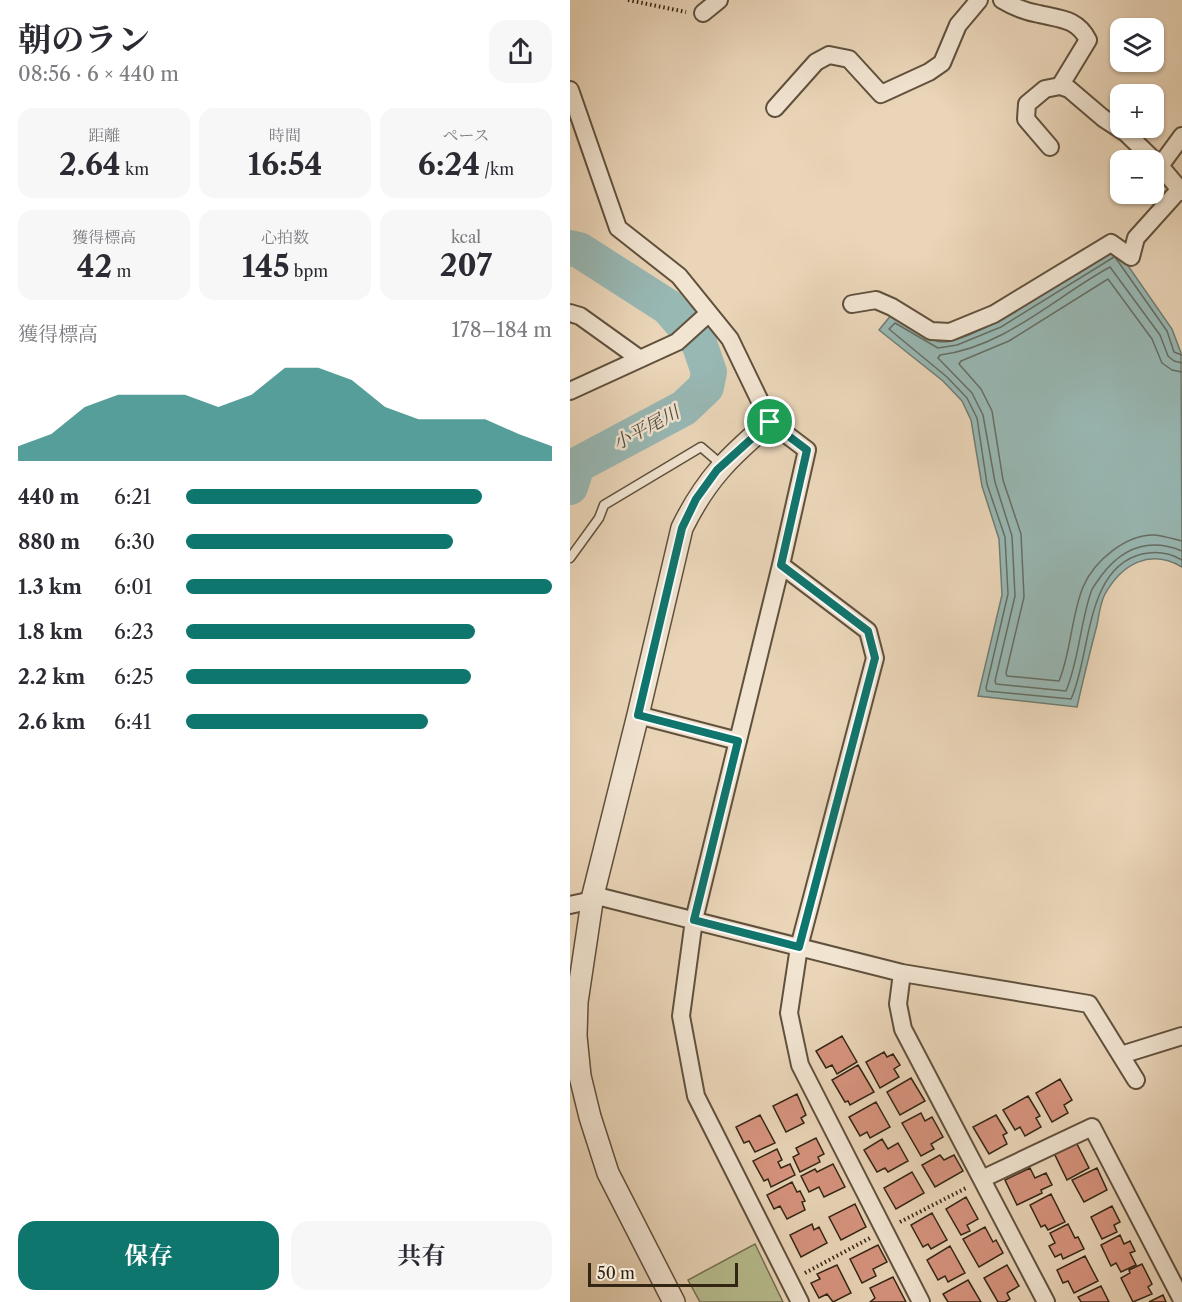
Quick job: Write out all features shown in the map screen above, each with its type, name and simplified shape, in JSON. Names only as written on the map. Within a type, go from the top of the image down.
[{"type":"street","points":[[703,13],[719,0]]},
{"type":"street","points":[[775,108],[816,62],[829,55],[849,59],[881,94],[929,72],[942,63],[958,25],[979,0]]},
{"type":"street","points":[[1002,0],[1037,14],[1063,18],[1084,32],[1088,40],[1060,86]]},
{"type":"street","points":[[1050,147],[1026,119],[1027,105],[1045,89],[1060,86],[1069,89],[1143,150]]},
{"type":"street","points":[[570,90],[618,228],[679,276],[730,339],[770,422],[807,450],[694,920],[681,1016],[696,1096],[800,1302]]},
{"type":"street","points":[[1164,161],[1182,136]]},
{"type":"street","points":[[852,304],[876,300],[931,331],[950,332],[994,314],[1111,243],[1131,257],[1136,238],[1181,191],[1164,171]]},
{"type":"street","points":[[570,313],[580,316],[640,359]]},
{"type":"street","points":[[570,391],[677,342],[709,314]]},
{"type":"street","points":[[674,1302],[608,1173],[580,1077],[576,1036],[577,1002],[593,897],[682,528],[696,499],[722,465],[770,422]]},
{"type":"street","points":[[781,565],[868,631],[875,658],[799,947],[789,1013],[800,1065],[921,1302]]},
{"type":"street","points":[[638,715],[738,741]]},
{"type":"street","points":[[570,905],[593,897],[902,973],[1089,1004],[1136,1080]]},
{"type":"street","points":[[902,973],[898,1004],[903,1029],[1046,1302]]},
{"type":"street","points":[[1121,1055],[1182,1036]]},
{"type":"street","points":[[982,1179],[1092,1127],[1182,1300]]},
{"type":"lane","points":[[570,558],[599,519],[604,504],[701,447],[722,465]]},
{"type":"path","points":[[628,0],[680,12],[703,13]]},
{"type":"green space","points":[[755,1244],[783,1302],[700,1302],[688,1280]]},
{"type":"water","points":[[1115,247],[1172,329],[1181,353],[1182,567],[1170,561],[1148,559],[1128,567],[1112,583],[1102,601],[1077,707],[978,696],[1002,595],[999,539],[982,486],[971,420],[962,401],[943,381],[879,330],[892,314],[935,341],[956,340],[1029,304]]},
{"type":"building","points":[[842,1036],[857,1062],[837,1074],[832,1065],[826,1068],[816,1051]]},
{"type":"building","points":[[884,1052],[887,1057],[893,1054],[900,1065],[894,1069],[899,1077],[880,1088],[866,1062]]},
{"type":"building","points":[[858,1065],[874,1092],[850,1105],[848,1101],[845,1102],[832,1080]]},
{"type":"building","points":[[911,1078],[925,1101],[900,1115],[887,1092]]},
{"type":"building","points":[[1060,1079],[1072,1100],[1064,1105],[1068,1113],[1052,1122],[1036,1093]]},
{"type":"building","points":[[797,1094],[806,1115],[801,1118],[804,1123],[786,1132],[773,1106]]},
{"type":"building","points":[[1028,1096],[1040,1116],[1036,1118],[1041,1127],[1025,1136],[1020,1127],[1015,1130],[1003,1110]]},
{"type":"building","points":[[876,1102],[890,1127],[870,1138],[867,1132],[860,1136],[849,1117]]},
{"type":"building","points":[[921,1113],[925,1121],[932,1117],[943,1137],[931,1144],[934,1149],[921,1156],[902,1123]]},
{"type":"building","points":[[760,1115],[775,1143],[755,1152],[749,1141],[744,1143],[736,1127]]},
{"type":"building","points":[[996,1115],[1007,1133],[1003,1135],[1007,1144],[989,1154],[973,1127]]},
{"type":"building","points":[[816,1138],[824,1154],[818,1157],[820,1162],[800,1172],[793,1157],[799,1154],[796,1148]]},
{"type":"building","points":[[882,1139],[888,1149],[898,1143],[908,1161],[888,1172],[885,1168],[877,1172],[864,1150]]},
{"type":"building","points":[[1076,1142],[1089,1168],[1067,1180],[1054,1153]]},
{"type":"building","points":[[777,1149],[782,1160],[778,1162],[781,1168],[790,1164],[795,1175],[771,1187],[768,1179],[764,1181],[753,1161]]},
{"type":"building","points":[[940,1155],[944,1160],[954,1155],[963,1171],[935,1187],[922,1165]]},
{"type":"building","points":[[833,1164],[845,1187],[824,1197],[819,1187],[809,1192],[801,1176],[815,1169],[817,1172]]},
{"type":"building","points":[[1030,1168],[1035,1178],[1046,1173],[1052,1185],[1041,1190],[1042,1193],[1017,1205],[1005,1180]]},
{"type":"building","points":[[1097,1168],[1107,1190],[1084,1202],[1072,1180]]},
{"type":"building","points":[[912,1172],[924,1193],[896,1209],[884,1188]]},
{"type":"building","points":[[792,1182],[805,1201],[802,1202],[805,1210],[787,1219],[780,1206],[774,1209],[767,1195]]},
{"type":"building","points":[[1051,1194],[1065,1222],[1048,1230],[1045,1225],[1041,1227],[1030,1205]]},
{"type":"building","points":[[966,1197],[978,1219],[967,1225],[970,1231],[961,1235],[946,1209]]},
{"type":"building","points":[[855,1204],[866,1227],[841,1240],[829,1217]]},
{"type":"building","points":[[1112,1206],[1120,1222],[1114,1225],[1117,1232],[1102,1239],[1091,1217]]},
{"type":"building","points":[[932,1213],[947,1240],[931,1249],[928,1244],[923,1247],[911,1225]]},
{"type":"building","points":[[812,1224],[814,1230],[819,1227],[827,1243],[801,1257],[790,1235]]},
{"type":"building","points":[[1068,1224],[1084,1249],[1063,1259],[1061,1254],[1055,1257],[1049,1246],[1055,1243],[1050,1233]]},
{"type":"building","points":[[985,1227],[993,1242],[996,1240],[1003,1253],[979,1267],[963,1239]]},
{"type":"building","points":[[1120,1235],[1124,1244],[1130,1241],[1135,1251],[1130,1253],[1136,1265],[1121,1272],[1116,1263],[1111,1266],[1101,1245]]},
{"type":"building","points":[[878,1245],[887,1262],[873,1269],[876,1276],[862,1283],[850,1259]]},
{"type":"building","points":[[950,1246],[965,1273],[948,1282],[945,1276],[938,1280],[927,1260]]},
{"type":"building","points":[[1085,1256],[1098,1281],[1074,1293],[1068,1281],[1063,1283],[1057,1270]]},
{"type":"building","points":[[1142,1264],[1152,1284],[1148,1287],[1152,1294],[1133,1302],[1121,1278],[1130,1273],[1129,1270]]},
{"type":"building","points":[[837,1265],[851,1293],[833,1302],[827,1294],[819,1298],[811,1283],[820,1279],[817,1274]]},
{"type":"building","points":[[1007,1265],[1019,1286],[1007,1293],[1010,1299],[998,1302],[984,1278]]},
{"type":"building","points":[[893,1277],[906,1302],[870,1302],[875,1298],[870,1288]]},
{"type":"building","points":[[968,1280],[981,1302],[948,1302],[943,1294]]},
{"type":"building","points":[[1101,1286],[1109,1302],[1081,1302],[1078,1297]]},
{"type":"building","points":[[1163,1295],[1166,1302],[1149,1302]]},
{"type":"waterway","name":"小平尾川","points":[[570,248],[579,250],[668,307],[699,343],[709,372],[706,387],[684,408],[577,465],[570,487]]},
{"type":"route","points":[[770,422],[807,450],[781,565],[868,631],[875,658],[799,947],[694,920],[738,741],[638,715],[682,528],[696,499],[717,470],[770,422]]}]
